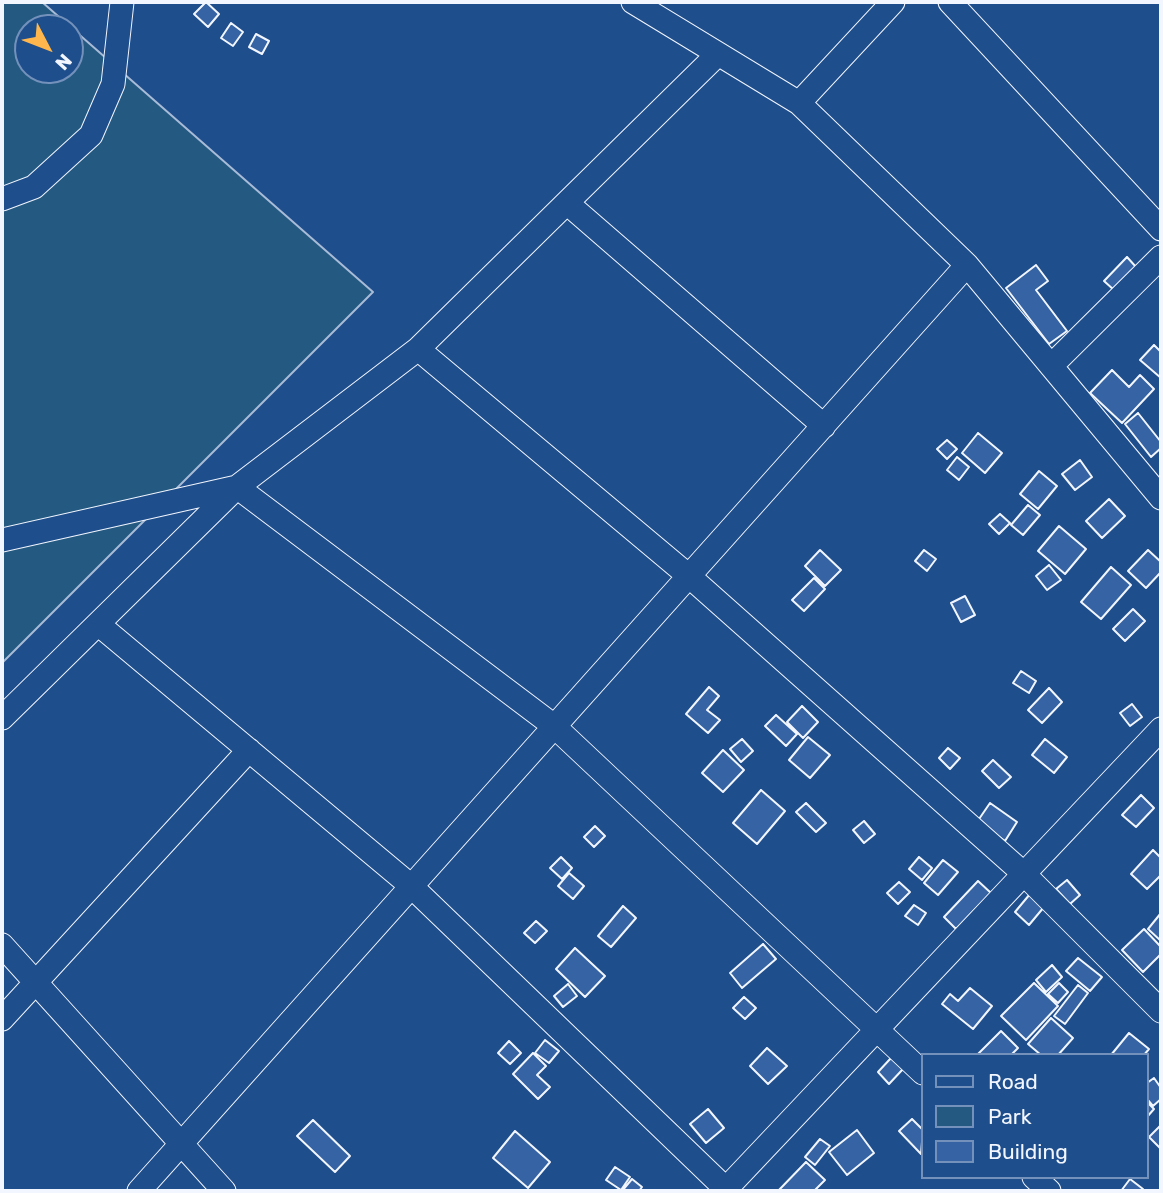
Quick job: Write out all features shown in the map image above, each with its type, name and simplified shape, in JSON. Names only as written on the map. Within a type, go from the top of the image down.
[{"type":"street","points":[[2,198],[34,187],[91,135],[113,84],[122,2]]},
{"type":"street","points":[[633,2],[799,103],[967,265],[1161,498]]},
{"type":"street","points":[[799,103],[892,2]]},
{"type":"street","points":[[950,2],[1161,229]]},
{"type":"street","points":[[2,718],[237,487],[418,349],[718,54]]},
{"type":"street","points":[[567,203],[824,426]]},
{"type":"street","points":[[1051,366],[1161,257]]},
{"type":"street","points":[[139,1191],[967,265]]},
{"type":"street","points":[[418,349],[690,577],[1023,873],[1161,1011]]},
{"type":"street","points":[[2,540],[237,487],[554,726],[922,1072]]},
{"type":"street","points":[[98,624],[410,885],[726,1191],[876,1028],[1161,729]]},
{"type":"street","points":[[2,1019],[249,750]]},
{"type":"street","points":[[2,945],[224,1191]]},
{"type":"street","points":[[1036,1179],[1049,1191]]},
{"type":"green space","points":[[2,2],[42,2],[56,14],[14,14],[14,84],[84,84],[84,39],[373,292],[2,663]]},
{"type":"building","points":[[206,2],[219,14],[208,27],[194,14]]},
{"type":"building","points":[[231,23],[243,32],[233,46],[221,38]]},
{"type":"building","points":[[256,34],[269,41],[262,54],[249,47]]},
{"type":"building","points":[[1127,257],[1136,267],[1114,290],[1104,281]]},
{"type":"building","points":[[1036,265],[1048,281],[1036,290],[1067,331],[1049,344],[1006,288]]},
{"type":"building","points":[[1154,345],[1161,352],[1161,378],[1140,360]]},
{"type":"building","points":[[1112,370],[1129,387],[1140,375],[1154,389],[1122,423],[1090,393]]},
{"type":"building","points":[[1138,413],[1161,442],[1161,448],[1151,457],[1125,424]]},
{"type":"building","points":[[978,433],[1002,453],[985,473],[962,453]]},
{"type":"building","points":[[947,440],[957,449],[947,459],[937,449]]},
{"type":"building","points":[[957,457],[969,467],[959,480],[947,470]]},
{"type":"building","points":[[1080,460],[1092,477],[1075,490],[1062,474]]},
{"type":"building","points":[[1039,471],[1057,486],[1038,509],[1020,494]]},
{"type":"building","points":[[1109,499],[1125,516],[1102,538],[1086,521]]},
{"type":"building","points":[[1028,505],[1040,515],[1023,535],[1011,525]]},
{"type":"building","points":[[1000,514],[1010,523],[999,534],[989,524]]},
{"type":"building","points":[[1059,526],[1086,549],[1065,574],[1038,551]]},
{"type":"building","points":[[820,550],[841,570],[825,586],[805,566]]},
{"type":"building","points":[[924,550],[936,559],[927,571],[915,561]]},
{"type":"building","points":[[1148,550],[1161,562],[1161,572],[1146,588],[1128,571]]},
{"type":"building","points":[[1049,565],[1061,580],[1047,590],[1036,576]]},
{"type":"building","points":[[1111,567],[1131,585],[1101,619],[1081,602]]},
{"type":"building","points":[[814,578],[825,589],[804,611],[792,600]]},
{"type":"building","points":[[965,596],[975,615],[961,622],[951,603]]},
{"type":"building","points":[[1133,609],[1145,621],[1125,641],[1113,629]]},
{"type":"building","points":[[1021,671],[1036,681],[1029,693],[1013,683]]},
{"type":"building","points":[[709,687],[719,696],[707,710],[720,720],[708,733],[686,714]]},
{"type":"building","points":[[1049,688],[1062,702],[1042,723],[1028,710]]},
{"type":"building","points":[[1132,704],[1142,717],[1130,726],[1120,713]]},
{"type":"building","points":[[802,706],[818,722],[803,738],[787,722]]},
{"type":"building","points":[[776,715],[797,734],[786,746],[765,726]]},
{"type":"building","points":[[808,737],[830,755],[810,778],[789,760]]},
{"type":"building","points":[[742,739],[753,751],[741,762],[730,749]]},
{"type":"building","points":[[1045,739],[1067,757],[1054,773],[1032,755]]},
{"type":"building","points":[[948,748],[960,758],[950,769],[939,758]]},
{"type":"building","points":[[723,750],[744,770],[723,792],[702,773]]},
{"type":"building","points":[[993,760],[1011,777],[999,788],[982,771]]},
{"type":"building","points":[[761,790],[785,811],[757,844],[733,823]]},
{"type":"building","points":[[1141,795],[1154,808],[1136,827],[1122,815]]},
{"type":"building","points":[[806,803],[826,823],[816,832],[796,812]]},
{"type":"building","points":[[990,803],[1017,822],[1005,841],[977,822]]},
{"type":"building","points":[[864,821],[875,834],[864,843],[853,830]]},
{"type":"building","points":[[595,826],[605,836],[594,847],[584,837]]},
{"type":"building","points":[[1153,850],[1161,858],[1161,875],[1147,889],[1131,874]]},
{"type":"building","points":[[561,857],[572,868],[562,879],[550,868]]},
{"type":"building","points":[[919,857],[932,868],[922,880],[909,869]]},
{"type":"building","points":[[943,860],[958,872],[938,895],[924,883]]},
{"type":"building","points":[[569,873],[584,886],[573,899],[558,886]]},
{"type":"building","points":[[1067,880],[1080,895],[1070,904],[1056,889]]},
{"type":"building","points":[[978,881],[991,893],[956,929],[944,917]]},
{"type":"building","points":[[899,882],[910,892],[898,904],[887,893]]},
{"type":"building","points":[[1030,894],[1044,907],[1029,925],[1015,912]]},
{"type":"building","points":[[914,905],[926,913],[918,925],[905,916]]},
{"type":"building","points":[[623,906],[636,918],[611,947],[598,936]]},
{"type":"building","points":[[1161,913],[1161,941],[1148,929]]},
{"type":"building","points":[[536,921],[547,931],[535,943],[524,933]]},
{"type":"building","points":[[1144,929],[1161,947],[1161,954],[1143,972],[1122,950]]},
{"type":"building","points":[[763,944],[776,959],[742,988],[730,973]]},
{"type":"building","points":[[575,948],[605,976],[585,997],[556,969]]},
{"type":"building","points":[[1078,958],[1102,977],[1090,991],[1066,971]]},
{"type":"building","points":[[1052,965],[1062,977],[1046,992],[1036,980]]},
{"type":"building","points":[[1034,983],[1058,1006],[1026,1040],[1001,1016]]},
{"type":"building","points":[[1059,983],[1068,992],[1058,1003],[1048,994]]},
{"type":"building","points":[[568,984],[577,996],[563,1007],[554,996]]},
{"type":"building","points":[[1078,985],[1088,993],[1065,1024],[1054,1016]]},
{"type":"building","points":[[970,988],[992,1006],[973,1029],[942,1004],[950,994],[958,1001]]},
{"type":"building","points":[[744,997],[756,1008],[745,1019],[733,1008]]},
{"type":"building","points":[[1051,1018],[1073,1038],[1060,1053],[1039,1053],[1028,1044]]},
{"type":"building","points":[[1001,1031],[1018,1048],[1013,1053],[979,1053]]},
{"type":"building","points":[[1129,1033],[1149,1049],[1146,1053],[1113,1053]]},
{"type":"building","points":[[545,1040],[559,1051],[549,1063],[535,1053]]},
{"type":"building","points":[[509,1041],[521,1053],[510,1064],[498,1053]]},
{"type":"building","points":[[767,1048],[787,1066],[768,1084],[750,1066]]},
{"type":"building","points":[[533,1053],[546,1066],[537,1075],[550,1087],[538,1099],[513,1074]]},
{"type":"building","points":[[891,1058],[903,1069],[889,1084],[878,1072]]},
{"type":"building","points":[[1154,1078],[1161,1088],[1161,1099],[1153,1106],[1149,1101],[1149,1082]]},
{"type":"building","points":[[708,1109],[724,1128],[706,1143],[690,1124]]},
{"type":"building","points":[[912,1119],[922,1129],[921,1154],[899,1131]]},
{"type":"building","points":[[313,1120],[350,1156],[335,1172],[297,1136]]},
{"type":"building","points":[[1161,1125],[1161,1149],[1149,1137]]},
{"type":"building","points":[[857,1130],[874,1153],[847,1175],[829,1152]]},
{"type":"building","points":[[515,1131],[550,1162],[528,1188],[493,1158]]},
{"type":"building","points":[[820,1139],[830,1146],[815,1165],[805,1157]]},
{"type":"building","points":[[806,1162],[825,1180],[814,1191],[778,1191]]},
{"type":"building","points":[[615,1167],[630,1177],[621,1190],[606,1180]]},
{"type":"building","points":[[632,1179],[642,1187],[639,1191],[622,1191]]},
{"type":"building","points":[[1130,1179],[1143,1189],[1121,1191]]}]
